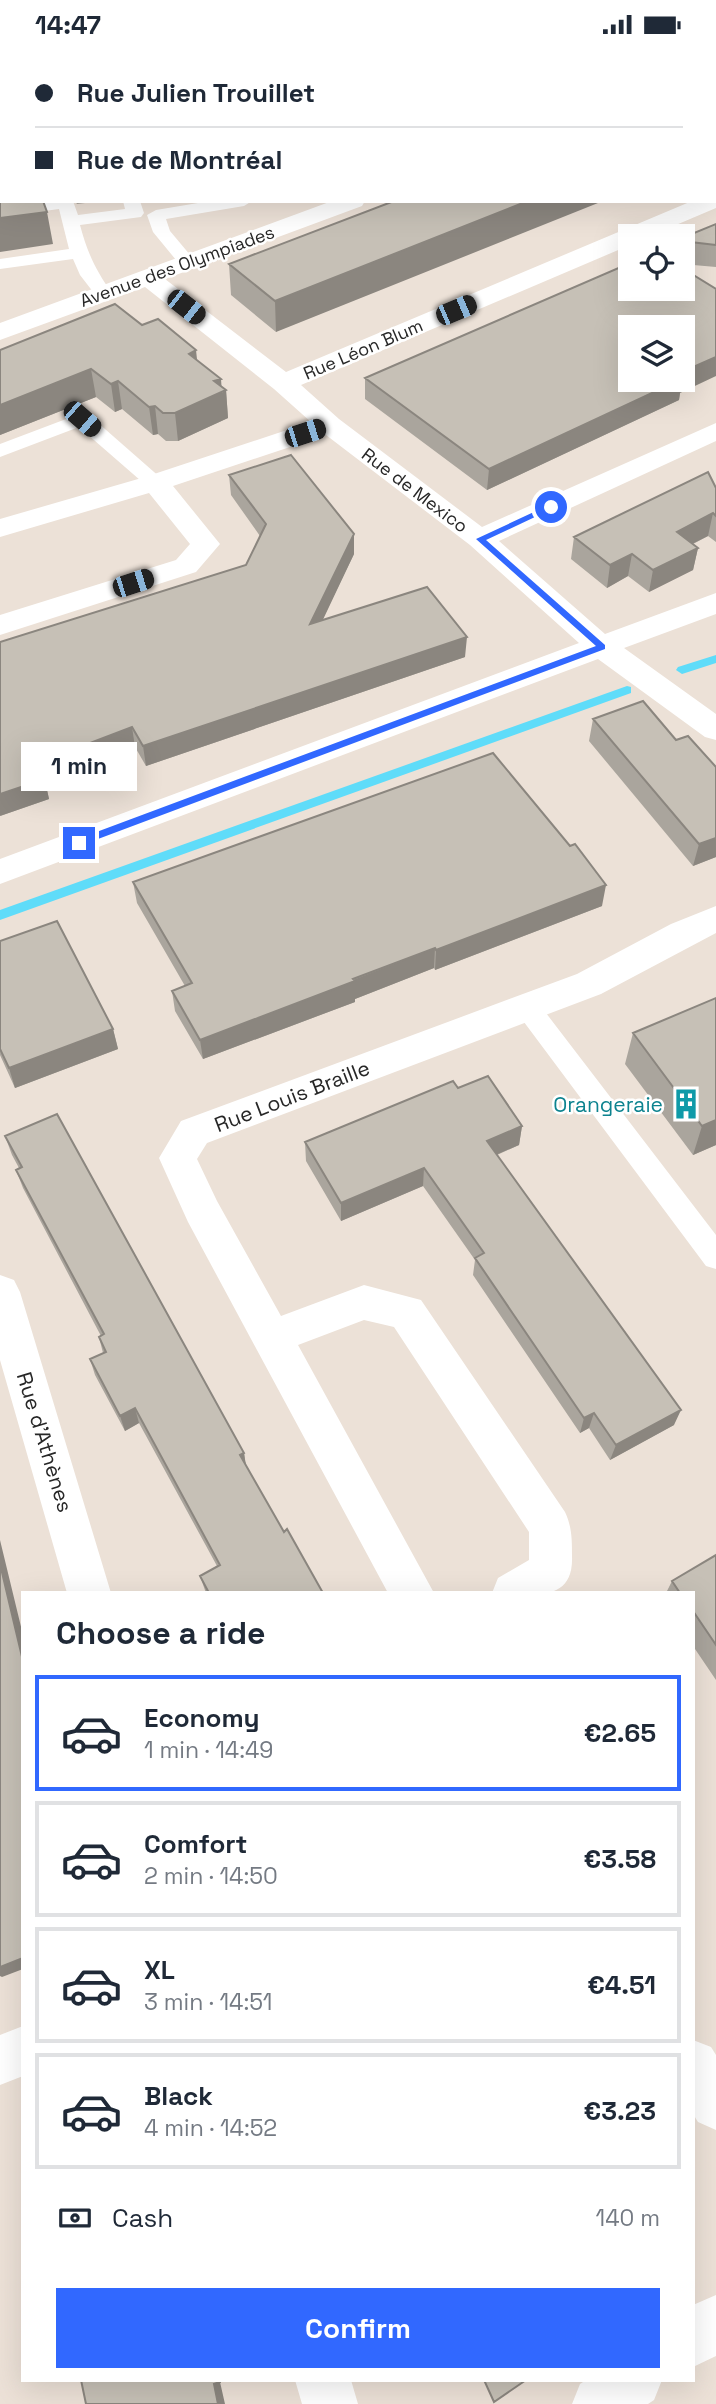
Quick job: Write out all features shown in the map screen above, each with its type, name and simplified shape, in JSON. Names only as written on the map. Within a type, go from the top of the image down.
[{"type":"street","name":"Avenue des Olympiades","points":[[0,332],[349,203]]},
{"type":"street","name":"Rue Léon Blum","points":[[283,383],[710,203]]},
{"type":"street","name":"Rue de Mexico","points":[[146,277],[283,383],[330,425],[480,539],[602,647],[716,729]]},
{"type":"street","points":[[0,528],[155,483],[330,425]]},
{"type":"street","points":[[480,539],[716,431]]},
{"type":"street","points":[[0,625],[186,566],[206,544],[155,483]]},
{"type":"street","points":[[0,872],[716,603]]},
{"type":"street","name":"Rue Louis Braille","points":[[411,1591],[202,1210],[178,1158],[194,1132],[589,984],[683,933],[716,919]]},
{"type":"street","name":"Rue d'Athènes","points":[[0,1292],[88,1591]]},
{"type":"street","points":[[272,1337],[363,1302],[407,1312],[550,1527],[551,1571],[517,1591]]},
{"type":"street","points":[[0,2060],[21,2052]]},
{"type":"street","points":[[695,2068],[716,2104]]},
{"type":"street","points":[[695,2338],[716,2322]]},
{"type":"street","points":[[324,2382],[330,2404]]},
{"type":"street","points":[[600,2404],[631,2382]]},
{"type":"lane","points":[[0,212],[58,203]]},
{"type":"lane","points":[[65,203],[79,253],[89,275],[103,293]]},
{"type":"lane","points":[[72,221],[133,207],[156,215],[231,203]]},
{"type":"lane","points":[[156,215],[162,232],[187,262]]},
{"type":"lane","points":[[0,264],[79,253]]},
{"type":"lane","points":[[0,451],[82,419],[155,483]]},
{"type":"lane","points":[[527,1007],[716,1257]]},
{"type":"building","points":[[0,203],[44,203],[47,212],[0,218]]},
{"type":"building","points":[[389,203],[523,203],[275,301],[229,264]]},
{"type":"building","points":[[716,224],[716,245],[695,243],[695,233]]},
{"type":"building","points":[[618,268],[618,301],[695,301],[695,276],[716,289],[716,357],[695,366],[695,315],[618,315],[618,392],[654,392],[489,469],[365,378]]},
{"type":"building","points":[[115,304],[142,325],[158,319],[196,350],[189,354],[221,379],[214,381],[226,390],[175,413],[163,413],[155,406],[149,407],[118,381],[111,384],[91,369],[0,405],[0,350]]},
{"type":"building","points":[[291,455],[354,534],[310,624],[427,587],[467,637],[143,746],[132,727],[35,764],[45,779],[0,794],[0,642],[246,565],[266,524],[229,475]]},
{"type":"building","points":[[708,472],[716,488],[716,516],[713,513],[677,532],[698,548],[653,570],[632,554],[610,565],[574,537]]},
{"type":"building","points":[[643,701],[676,740],[688,736],[716,767],[716,838],[699,844],[593,719]]},
{"type":"building","points":[[493,753],[570,846],[575,844],[606,885],[353,979],[355,981],[200,1040],[172,991],[192,983],[133,882]]},
{"type":"building","points":[[57,921],[113,1029],[9,1068],[0,1049],[0,941]]},
{"type":"building","points":[[716,998],[716,1120],[702,1126],[633,1033]]},
{"type":"building","points":[[488,1076],[522,1126],[487,1141],[681,1410],[616,1445],[594,1413],[584,1418],[475,1258],[484,1253],[424,1168],[341,1203],[305,1142],[453,1081],[458,1088]]},
{"type":"building","points":[[57,1114],[244,1453],[240,1455],[322,1591],[208,1591],[200,1576],[220,1565],[135,1408],[120,1416],[90,1359],[106,1352],[99,1337],[104,1334],[16,1170],[22,1167],[5,1136]]},
{"type":"building","points":[[716,1555],[716,1645],[695,1614],[695,1591],[679,1591],[672,1581]]},
{"type":"building","points":[[0,1564],[21,1653],[21,1959],[0,1967]]},
{"type":"building","points":[[81,2382],[220,2382],[214,2384],[218,2404],[86,2404]]},
{"type":"building","points":[[485,2382],[523,2382],[494,2402]]},
{"type":"waterway","points":[[682,670],[716,659]]},
{"type":"waterway","points":[[0,915],[627,690]]},
{"type":"place","name":"Orangeraie","points":[[686,1104]]},
{"type":"route","points":[[79,843],[602,647],[480,539],[551,507]]}]
